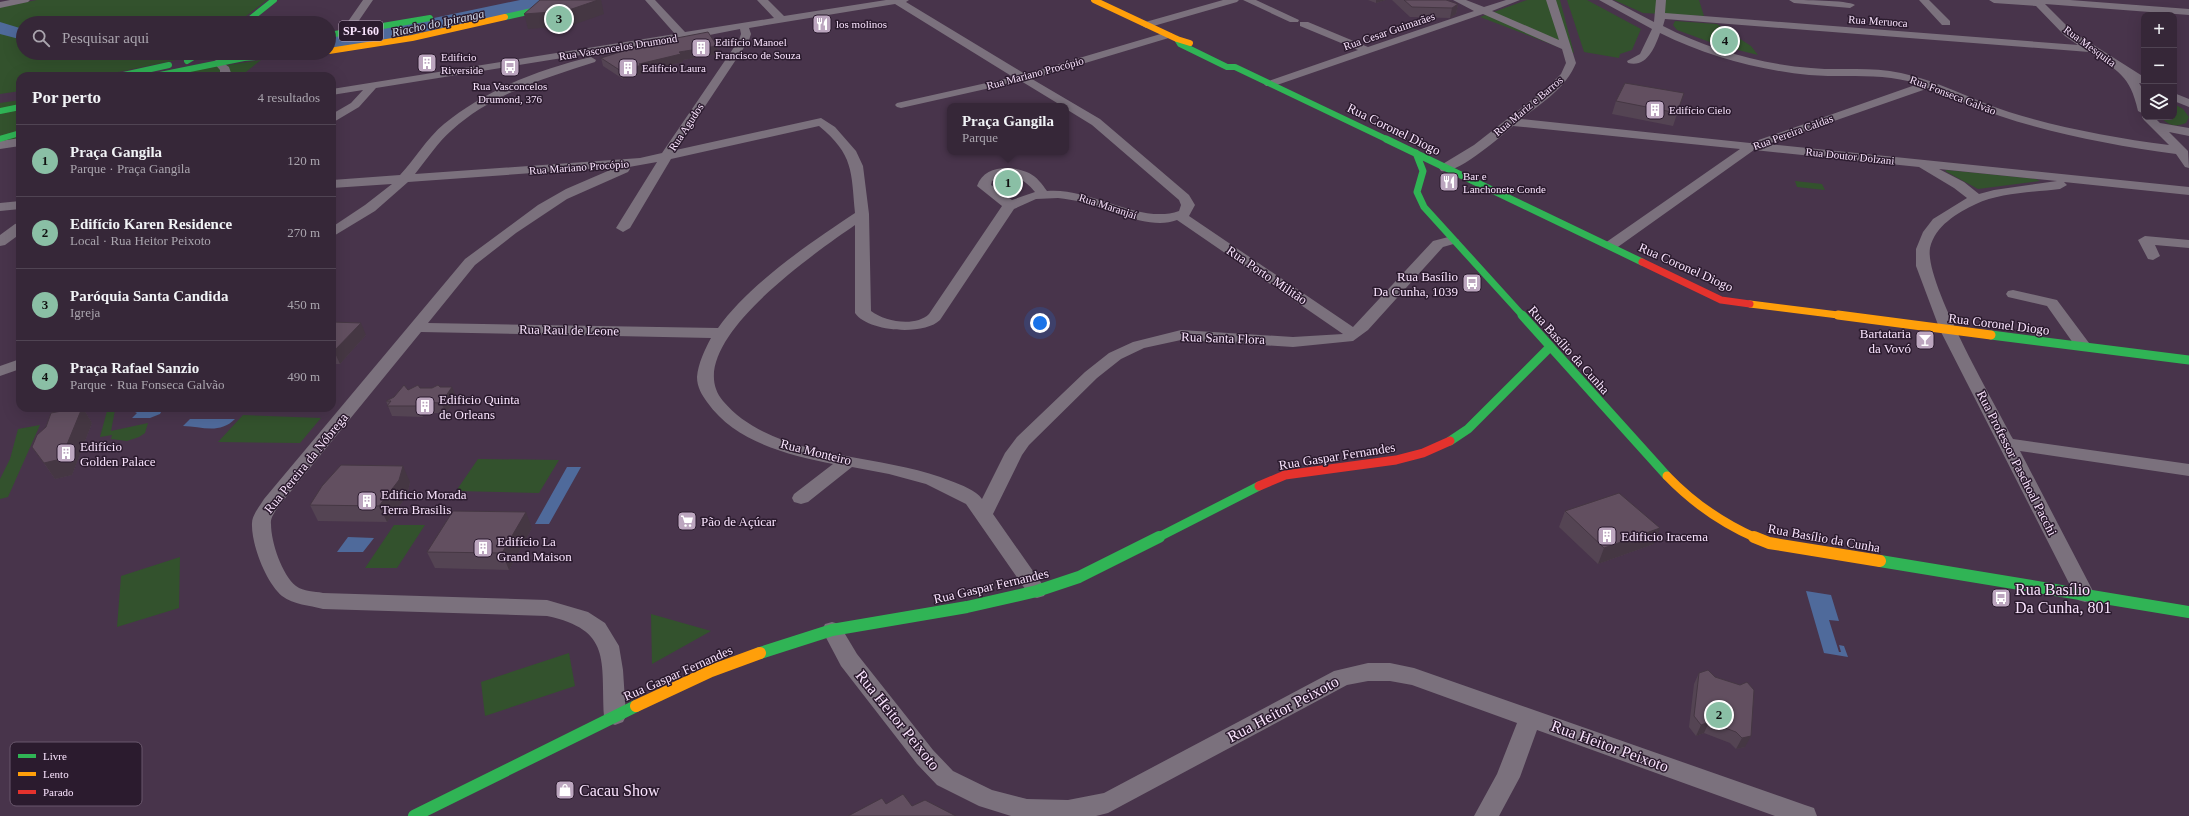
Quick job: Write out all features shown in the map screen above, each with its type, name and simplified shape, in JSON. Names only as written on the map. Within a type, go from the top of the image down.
[{"type":"street","points":[[0,5],[24,0]]},
{"type":"street","points":[[254,16],[274,0]]},
{"type":"street","points":[[336,32],[368,0]]},
{"type":"street","name":"SP-160","points":[[336,50],[412,38],[581,0]]},
{"type":"street","points":[[650,0],[684,37]]},
{"type":"street","points":[[762,0],[783,21]]},
{"type":"street","points":[[899,0],[1066,103]]},
{"type":"street","name":"Rua Vasconcelos Drumond","points":[[336,91],[783,21],[899,0]]},
{"type":"street","name":"Rua Coronel Diogo","points":[[1094,0],[1172,37],[1192,44],[1235,64],[1235,68],[1416,153],[1438,172],[1610,246],[1688,285],[1729,302],[2189,360]]},
{"type":"street","points":[[1198,0],[1212,6]]},
{"type":"street","points":[[1146,25],[1234,0]]},
{"type":"street","points":[[1248,0],[1368,50]]},
{"type":"street","points":[[1458,0],[1567,47]]},
{"type":"street","name":"Rua Cesar Guimarães","points":[[1270,84],[1516,0]]},
{"type":"street","name":"Rua Mariz e Barros","points":[[1438,172],[1478,148],[1552,89],[1566,75],[1571,63],[1551,0]]},
{"type":"street","name":"Rua Fonseca Galvão","points":[[1604,0],[1659,21],[1671,35],[1708,49],[1784,68],[1818,72],[1884,72],[1930,84],[1972,103],[2038,124],[2097,138],[2186,148]]},
{"type":"street","points":[[1632,61],[1644,56],[1659,21],[1662,0]]},
{"type":"street","points":[[1794,0],[1850,4]]},
{"type":"street","points":[[1924,0],[1946,23]]},
{"type":"street","points":[[1994,0],[2116,6],[2187,13]]},
{"type":"street","points":[[2108,0],[2116,6]]},
{"type":"street","name":"Rua Mesquita","points":[[2036,1],[2069,34],[2141,79]]},
{"type":"street","name":"SP-160","points":[[336,33],[406,24],[441,16]]},
{"type":"street","name":"Rua Meruoca","points":[[1659,21],[2093,49]]},
{"type":"street","name":"Rua Agudos","points":[[623,228],[667,157],[744,40],[746,34],[744,27]]},
{"type":"street","name":"Rua Mariano Procópio","points":[[901,105],[1026,77],[1172,37]]},
{"type":"street","points":[[336,231],[381,200],[405,179],[447,128],[491,97],[520,84],[599,57],[609,48]]},
{"type":"street","points":[[137,72],[192,60]]},
{"type":"street","points":[[175,72],[230,60]]},
{"type":"street","points":[[169,72],[187,61]]},
{"type":"street","points":[[218,62],[225,69],[225,72]]},
{"type":"street","points":[[2127,72],[2141,93]]},
{"type":"street","name":"Rua Pereira Caldas","points":[[1610,246],[1752,146],[1930,84]]},
{"type":"street","points":[[336,117],[354,107],[367,95],[373,85]]},
{"type":"street","points":[[1069,105],[1096,122],[1177,191],[1188,205],[1185,213],[1180,216]]},
{"type":"street","points":[[0,111],[16,108]]},
{"type":"street","points":[[2151,120],[2156,126],[2186,148],[2189,164]]},
{"type":"street","name":"Rua Mariano Procópio","points":[[336,184],[640,162],[821,122],[831,130],[852,154],[856,166],[862,214]]},
{"type":"street","name":"Rua Doutor Dolzani","points":[[1511,122],[2189,191]]},
{"type":"street","points":[[2156,126],[2189,132]]},
{"type":"street","points":[[0,139],[16,134]]},
{"type":"street","points":[[0,145],[16,143]]},
{"type":"street","name":"Rua Basílio da Cunha","points":[[1416,153],[1424,166],[1424,171],[1416,188],[1420,201],[1452,240],[1674,484],[1701,509],[1729,526],[1754,538],[1769,543],[2189,612]]},
{"type":"street","name":"Rua Pereira da Nóbrega","points":[[615,716],[609,647],[599,629],[580,617],[547,608],[323,601],[298,596],[285,588],[274,574],[261,524],[266,510],[470,262],[496,240],[577,188],[640,162]]},
{"type":"street","points":[[1909,162],[1942,176],[1978,199]]},
{"type":"street","name":"Rua Pereira da Nóbrega","points":[[577,188],[600,166]]},
{"type":"street","points":[[862,214],[863,313],[867,318],[878,322],[918,325],[927,324],[935,317],[1009,206],[1002,196],[986,189],[984,186],[986,179],[1001,172],[1018,173],[1030,178],[1044,194]]},
{"type":"street","points":[[1418,183],[1438,172]]},
{"type":"street","name":"Rua Professor Paschoal Pacchi","points":[[2085,595],[1948,330],[1923,266],[1923,249],[1928,235],[1938,222],[1953,211],[1978,199],[2019,190],[2098,182]]},
{"type":"street","name":"Rua Maranjaí","points":[[1009,206],[1022,199],[1044,194],[1060,193],[1081,196],[1142,217],[1163,219],[1180,216]]},
{"type":"street","points":[[0,206],[16,205]]},
{"type":"street","name":"Rua Monteiro","points":[[862,214],[833,234],[764,289],[735,316],[721,334],[705,372],[710,395],[719,408],[742,427],[766,439],[799,451],[880,466],[932,479],[959,490],[973,500],[984,514]]},
{"type":"street","name":"Rua Porto Militão","points":[[1180,216],[1354,334]]},
{"type":"street","points":[[0,242],[16,230]]},
{"type":"street","points":[[1354,334],[1438,244],[1452,240]]},
{"type":"street","points":[[2153,256],[2145,240],[2189,244]]},
{"type":"street","points":[[2013,294],[2044,300],[2052,304],[2084,347]]},
{"type":"street","name":"Rua Raul de Leone","points":[[416,327],[721,334]]},
{"type":"street","name":"Rua Santa Flora","points":[[984,514],[1014,453],[1023,441],[1091,375],[1115,356],[1138,345],[1181,335],[1292,342],[1330,340],[1354,334]]},
{"type":"street","name":"Rua Gaspar Fernandes","points":[[414,816],[615,716],[711,671],[761,652],[832,630],[967,607],[1037,591],[1079,577],[1267,482],[1285,475],[1396,460],[1423,453],[1449,442],[1468,429],[1549,348]]},
{"type":"street","points":[[0,371],[16,365]]},
{"type":"street","points":[[2007,444],[2189,470]]},
{"type":"street","points":[[801,498],[848,461]]},
{"type":"street","points":[[984,514],[1037,591]]},
{"type":"street","name":"Rua Heitor Peixoto","points":[[832,630],[849,660],[925,757],[945,778],[987,799],[1028,810],[1068,811],[1108,803],[1342,677],[1368,672],[1390,672],[1414,677],[1530,717],[1805,816]]},
{"type":"street","points":[[1486,816],[1508,777],[1530,717]]},
{"type":"green space","points":[[37,0],[267,0],[246,16],[16,16],[16,60],[176,60],[118,72],[16,72],[16,92],[0,94],[0,7]]},
{"type":"green space","points":[[1527,0],[1560,0],[1574,53],[1480,17]]},
{"type":"green space","points":[[1567,0],[1587,0],[1641,29],[1632,50],[1620,54],[1619,58],[1584,52]]},
{"type":"green space","points":[[1614,0],[1699,0],[1704,16],[1643,13]]},
{"type":"green space","points":[[1675,21],[1717,24],[1751,46],[1758,55],[1718,45],[1677,30],[1673,25]]},
{"type":"green space","points":[[261,60],[246,72],[183,72]]},
{"type":"green space","points":[[16,101],[16,141],[0,143],[0,103]]},
{"type":"green space","points":[[2177,106],[2183,109],[2189,117],[2186,123],[2178,125],[2172,125],[2164,120],[2177,120]]},
{"type":"green space","points":[[1945,171],[2036,179],[2040,181],[1978,189]]},
{"type":"green space","points":[[1795,181],[1822,184],[1825,190],[1797,187]]},
{"type":"green space","points":[[107,412],[115,412],[111,431],[148,423],[145,433],[139,437],[127,441],[111,439],[112,435],[100,437]]},
{"type":"green space","points":[[243,415],[321,418],[300,443],[218,442]]},
{"type":"green space","points":[[40,425],[8,497],[0,499],[0,479],[10,459],[18,429]]},
{"type":"green space","points":[[478,459],[559,460],[539,493],[456,491]]},
{"type":"green space","points":[[394,525],[425,525],[397,568],[365,568]]},
{"type":"green space","points":[[180,557],[179,608],[117,627],[121,576]]},
{"type":"green space","points":[[651,614],[711,631],[652,664]]},
{"type":"green space","points":[[569,653],[575,686],[485,716],[481,682]]},
{"type":"water","points":[[0,22],[16,27],[16,38],[0,34]]},
{"type":"water","points":[[135,412],[161,412],[160,414],[150,418],[132,418],[137,413]]},
{"type":"water","points":[[190,419],[235,419],[223,427],[216,428],[183,426]]},
{"type":"water","points":[[567,467],[581,467],[549,524],[535,524]]},
{"type":"water","points":[[348,537],[374,538],[363,552],[337,552]]},
{"type":"water","points":[[1806,591],[1831,595],[1839,621],[1829,620],[1839,652],[1841,652],[1839,645],[1844,646],[1848,657],[1824,653]]},
{"type":"building","points":[[540,0],[598,0],[566,11],[524,14]]},
{"type":"building","points":[[1404,0],[1446,0],[1458,4],[1452,8],[1412,7]]},
{"type":"building","points":[[708,32],[717,46],[679,52],[681,54],[639,64],[642,65],[621,71],[601,58],[636,47],[635,46]]},
{"type":"building","points":[[1625,83],[1684,93],[1677,113],[1616,101]]},
{"type":"building","points":[[336,322],[361,323],[336,349]]},
{"type":"building","points":[[404,385],[408,390],[418,385],[420,388],[432,388],[438,385],[440,387],[452,387],[441,403],[416,402],[418,406],[387,406],[391,401],[386,401],[394,397]]},
{"type":"building","points":[[80,412],[61,459],[44,463],[32,447],[37,435],[46,427],[51,413]]},
{"type":"building","points":[[341,465],[403,466],[399,480],[379,506],[310,505],[322,486]]},
{"type":"building","points":[[1619,493],[1660,528],[1604,548],[1565,511]]},
{"type":"building","points":[[453,511],[526,512],[502,553],[427,552]]},
{"type":"building","points":[[1708,670],[1715,677],[1740,685],[1747,682],[1754,690],[1751,736],[1742,738],[1736,732],[1709,722],[1701,725],[1694,716],[1699,673]]},
{"type":"building","points":[[903,794],[912,806],[925,800],[956,816],[848,816],[882,798],[886,804]]},
{"type":"waterway","name":"Riacho do Ipiranga","points":[[336,42],[391,33],[547,0]]},
{"type":"traffic: fast","points":[[254,16],[274,0]]},
{"type":"traffic: fast","points":[[505,17],[581,0]]},
{"type":"traffic: fast","points":[[336,34],[430,18]]},
{"type":"traffic: fast","points":[[1177,39],[1180,44],[1227,67],[1235,67],[1642,262]]},
{"type":"traffic: fast","points":[[175,72],[234,60]]},
{"type":"traffic: fast","points":[[137,72],[169,65]]},
{"type":"traffic: fast","points":[[0,111],[16,108]]},
{"type":"traffic: fast","points":[[0,139],[16,134]]},
{"type":"traffic: fast","points":[[1416,153],[1423,171],[1417,192],[1424,207],[1667,476]]},
{"type":"traffic: fast","points":[[1991,335],[2189,360]]},
{"type":"traffic: fast","points":[[1450,441],[1468,429],[1549,348]]},
{"type":"traffic: fast","points":[[760,653],[832,630],[967,607],[1037,591],[1079,577],[1259,486]]},
{"type":"traffic: fast","points":[[1880,561],[2189,612]]},
{"type":"traffic: fast","points":[[414,816],[636,706]]},
{"type":"traffic: slow","points":[[1094,0],[1177,39],[1190,43]]},
{"type":"traffic: slow","points":[[336,50],[412,38],[505,17]]},
{"type":"traffic: slow","points":[[1750,304],[1991,335]]},
{"type":"traffic: slow","points":[[1667,476],[1689,498],[1714,516],[1741,531],[1769,543],[1880,561]]},
{"type":"traffic: slow","points":[[636,706],[711,671],[760,653]]},
{"type":"traffic: jam","points":[[1642,262],[1721,300],[1750,304]]},
{"type":"traffic: jam","points":[[1259,486],[1285,475],[1396,460],[1423,453],[1450,441]]},
{"type":"place","name":"Paróquia Santa Candida","points":[[559,19]]},
{"type":"place","name":"los molinos","points":[[822,24]]},
{"type":"place","name":"Praça Rafael Sanzio","points":[[1725,41]]},
{"type":"place","name":"Edifício Manoel Francisco de Souza","points":[[701,48]]},
{"type":"place","name":"Edificio Riverside","points":[[427,63]]},
{"type":"place","name":"Rua Vasconcelos Drumond, 376","points":[[510,67]]},
{"type":"place","name":"Edifício Laura","points":[[628,68]]},
{"type":"place","name":"Edifício Cielo","points":[[1655,110]]},
{"type":"place","name":"Bar e Lanchonete Conde","points":[[1449,182]]},
{"type":"place","name":"Praça Gangila","points":[[1008,183]]},
{"type":"place","name":"Rua Basílio Da Cunha, 1039","points":[[1472,283]]},
{"type":"place","name":"Bartataria da Vovó","points":[[1925,340]]},
{"type":"place","name":"Edificio Quinta de Orleans","points":[[425,406]]},
{"type":"place","name":"Edifício Golden Palace","points":[[66,453]]},
{"type":"place","name":"Edificio Morada Terra Brasilis","points":[[367,501]]},
{"type":"place","name":"Pão de Açúcar","points":[[687,521]]},
{"type":"place","name":"Edificio Iracema","points":[[1607,536]]},
{"type":"place","name":"Edifício La Grand Maison","points":[[483,548]]},
{"type":"place","name":"Rua Basílio Da Cunha, 801","points":[[2001,598]]},
{"type":"place","name":"Edifício Karen Residence","points":[[1719,715]]},
{"type":"place","name":"Cacau Show","points":[[565,790]]}]
